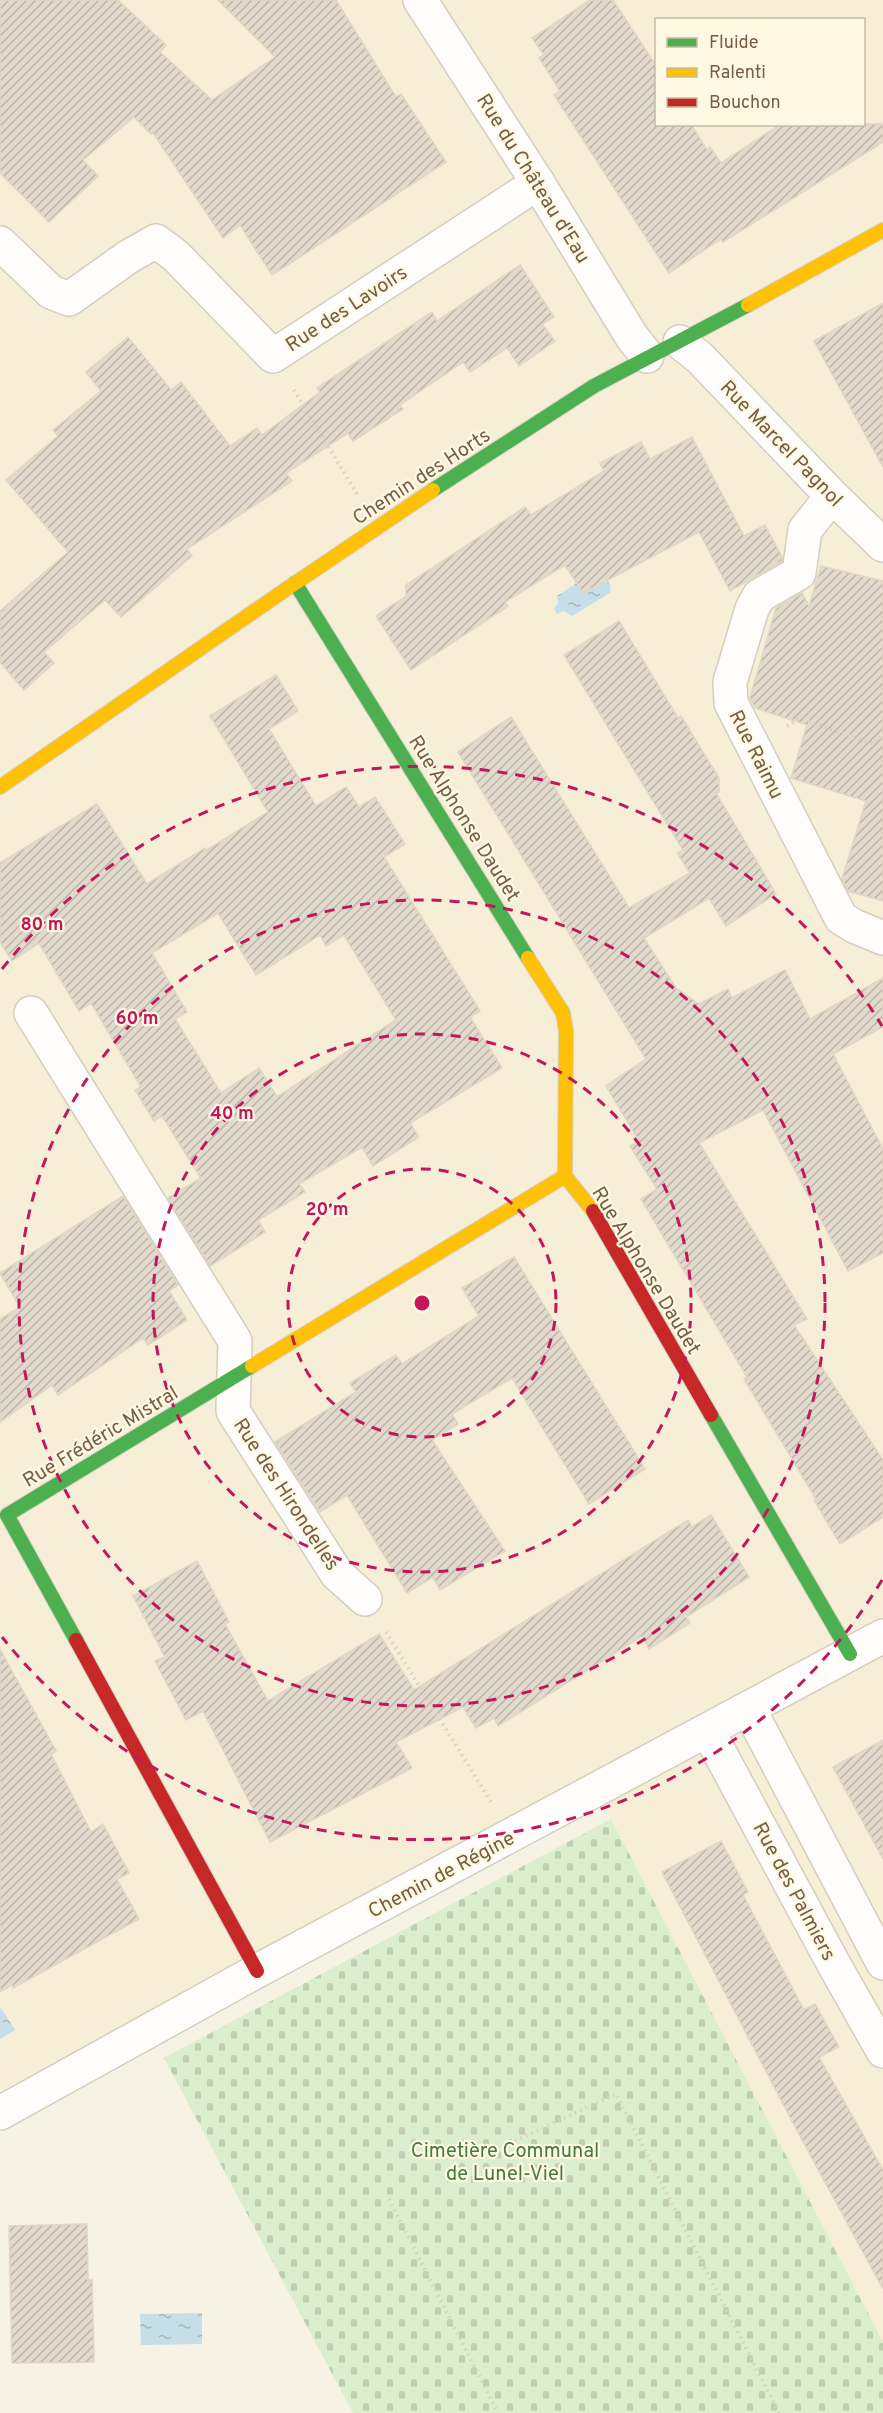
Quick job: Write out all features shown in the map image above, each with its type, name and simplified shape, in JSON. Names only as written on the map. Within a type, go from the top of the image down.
[{"type":"street","name":"Rue du Château d'Eau","points":[[420,0],[538,183],[632,337],[647,356]]},
{"type":"street","name":"Rue des Lavoirs","points":[[0,243],[51,292],[69,299],[128,257],[156,241],[176,256],[273,356],[538,183]]},
{"type":"street","name":"Chemin des Horts","points":[[0,787],[377,527],[551,414],[647,356],[680,342],[883,230]]},
{"type":"street","name":"Rue Marcel Pagnol","points":[[680,342],[700,358],[832,496],[883,545]]},
{"type":"street","name":"Rue Raimu","points":[[832,496],[805,530],[799,573],[759,596],[752,609],[730,681],[731,703],[841,918],[883,938]]},
{"type":"street","name":"Rue Alphonse Daudet","points":[[295,583],[563,1013],[566,1031],[565,1176],[594,1212],[850,1654]]},
{"type":"street","name":"Rue des Hirondelles","points":[[31,1012],[235,1341],[233,1411],[337,1574],[365,1599]]},
{"type":"street","name":"Rue Frédéric Mistral","points":[[257,1971],[7,1515],[565,1176]]},
{"type":"street","name":"Chemin de Régine","points":[[0,2113],[257,1971],[883,1636]]},
{"type":"street","points":[[750,1709],[883,1963]]},
{"type":"street","name":"Rue des Palmiers","points":[[708,1731],[832,1961],[883,2050]]},
{"type":"path","points":[[273,356],[377,527]]},
{"type":"path","points":[[752,745],[801,718],[873,744],[883,735]]},
{"type":"path","points":[[365,1599],[475,1778],[513,1835]]},
{"type":"path","points":[[515,2141],[616,2094],[779,2413]]},
{"type":"path","points":[[389,2199],[498,2413]]},
{"type":"shaded area","points":[[0,0],[883,0],[883,2342],[591,1779],[0,2091]]},
{"type":"green space","name":"Cimetière Communal de Lunel-Viel","points":[[611,1819],[883,2342],[883,2413],[353,2413],[164,2058]]},
{"type":"water","points":[[593,572],[609,582],[610,593],[572,616],[564,611],[557,614],[554,608],[558,603],[557,596]]},
{"type":"water","points":[[0,2009],[15,2030],[0,2039]]},
{"type":"water","points":[[202,2313],[202,2344],[141,2345],[140,2314]]},
{"type":"building","points":[[0,0],[118,0],[166,45],[160,52],[212,100],[275,57],[218,0],[336,0],[396,97],[401,94],[446,162],[272,275],[240,225],[223,238],[153,133],[151,134],[134,117],[83,160],[98,176],[49,222],[0,173]]},
{"type":"building","points":[[590,0],[613,0],[655,64],[655,126],[692,126],[707,150],[710,147],[721,163],[778,126],[883,124],[883,142],[723,242],[721,239],[669,273],[554,95],[560,91],[539,58],[544,55],[532,38]]},
{"type":"building","points":[[520,265],[554,317],[542,324],[555,341],[519,366],[507,348],[470,372],[463,362],[400,405],[403,409],[353,441],[348,433],[286,473],[292,481],[187,549],[192,556],[121,617],[105,600],[44,652],[54,663],[24,690],[0,662],[0,611],[68,552],[6,480],[58,436],[53,430],[101,391],[86,372],[128,337],[171,390],[181,382],[230,446],[257,428],[262,435],[320,392],[317,388],[397,335],[432,312],[437,321]]},
{"type":"building","points":[[883,303],[883,467],[814,341]]},
{"type":"building","points":[[692,437],[744,536],[765,525],[782,561],[730,591],[699,532],[583,593],[565,565],[505,602],[508,606],[411,670],[376,616],[406,596],[406,585],[525,507],[531,515],[604,471],[600,463],[641,442],[650,459]]},
{"type":"building","points":[[821,566],[883,581],[883,901],[848,891],[842,879],[866,801],[791,778],[807,725],[755,708],[750,698],[776,608],[802,593],[809,606]]},
{"type":"building","points":[[619,621],[678,718],[681,716],[719,778],[719,792],[716,793],[776,894],[726,926],[709,898],[644,938],[676,988],[699,1004],[728,989],[732,998],[785,970],[810,1019],[883,978],[883,1027],[833,1054],[883,1149],[883,1253],[848,1271],[763,1110],[699,1143],[807,1319],[794,1325],[883,1460],[883,1517],[840,1544],[814,1500],[816,1499],[744,1379],[747,1377],[641,1199],[657,1189],[630,1146],[639,1141],[606,1086],[646,1059],[458,752],[511,717],[629,908],[690,873],[677,853],[683,850],[564,655]]},
{"type":"building","points":[[276,675],[298,711],[269,729],[316,806],[346,787],[359,807],[375,797],[405,844],[384,857],[480,1011],[470,1017],[502,1068],[410,1123],[419,1137],[373,1166],[362,1147],[299,1184],[305,1192],[258,1220],[265,1232],[210,1266],[168,1198],[201,1178],[162,1116],[154,1121],[135,1090],[141,1087],[91,1003],[79,1011],[39,943],[12,961],[0,942],[0,863],[97,804],[147,884],[268,812],[210,716]],"holes":[[[218,913],[256,975],[320,935],[326,946],[344,935],[396,1020],[277,1097],[259,1068],[221,1093],[175,1019],[187,1012],[152,953]]]},
{"type":"building","points":[[123,1196],[178,1285],[169,1291],[187,1320],[148,1345],[143,1338],[58,1395],[52,1385],[0,1422],[0,1319],[20,1307],[0,1273]]},
{"type":"building","points":[[514,1257],[645,1469],[589,1504],[512,1378],[452,1414],[458,1424],[432,1440],[505,1551],[440,1590],[433,1577],[407,1593],[347,1495],[320,1512],[275,1442],[356,1392],[350,1383],[396,1355],[402,1364],[479,1316],[462,1288]]},
{"type":"building","points":[[711,1515],[749,1577],[686,1617],[690,1623],[649,1649],[642,1636],[498,1726],[494,1718],[476,1728],[463,1707],[396,1742],[412,1768],[270,1842],[203,1711],[186,1720],[155,1661],[165,1657],[133,1596],[197,1561],[229,1622],[225,1624],[268,1701],[379,1634],[414,1690],[688,1520],[692,1527]]},
{"type":"building","points":[[0,1649],[56,1751],[51,1754],[91,1832],[103,1824],[129,1873],[117,1879],[139,1919],[13,1988],[12,1985],[0,1992]]},
{"type":"building","points":[[883,1740],[883,1859],[833,1767]]},
{"type":"building","points":[[721,1841],[748,1892],[743,1895],[804,2010],[815,2004],[839,2047],[819,2057],[883,2170],[883,2289],[795,2127],[662,1872]]},
{"type":"building","points":[[87,2224],[88,2280],[92,2280],[94,2362],[12,2363],[9,2226]]},
{"type":"traffic: fast","points":[[433,490],[594,386],[748,305]]},
{"type":"traffic: fast","points":[[295,583],[528,958]]},
{"type":"traffic: fast","points":[[76,1640],[7,1515],[252,1366]]},
{"type":"traffic: fast","points":[[711,1415],[850,1654]]},
{"type":"traffic: slow","points":[[748,305],[883,230]]},
{"type":"traffic: slow","points":[[0,787],[433,490]]},
{"type":"traffic: slow","points":[[528,958],[563,1013],[566,1031],[565,1176],[593,1211]]},
{"type":"traffic: slow","points":[[252,1366],[565,1176]]},
{"type":"traffic: jam","points":[[593,1211],[711,1415]]},
{"type":"traffic: jam","points":[[76,1640],[257,1971]]}]
